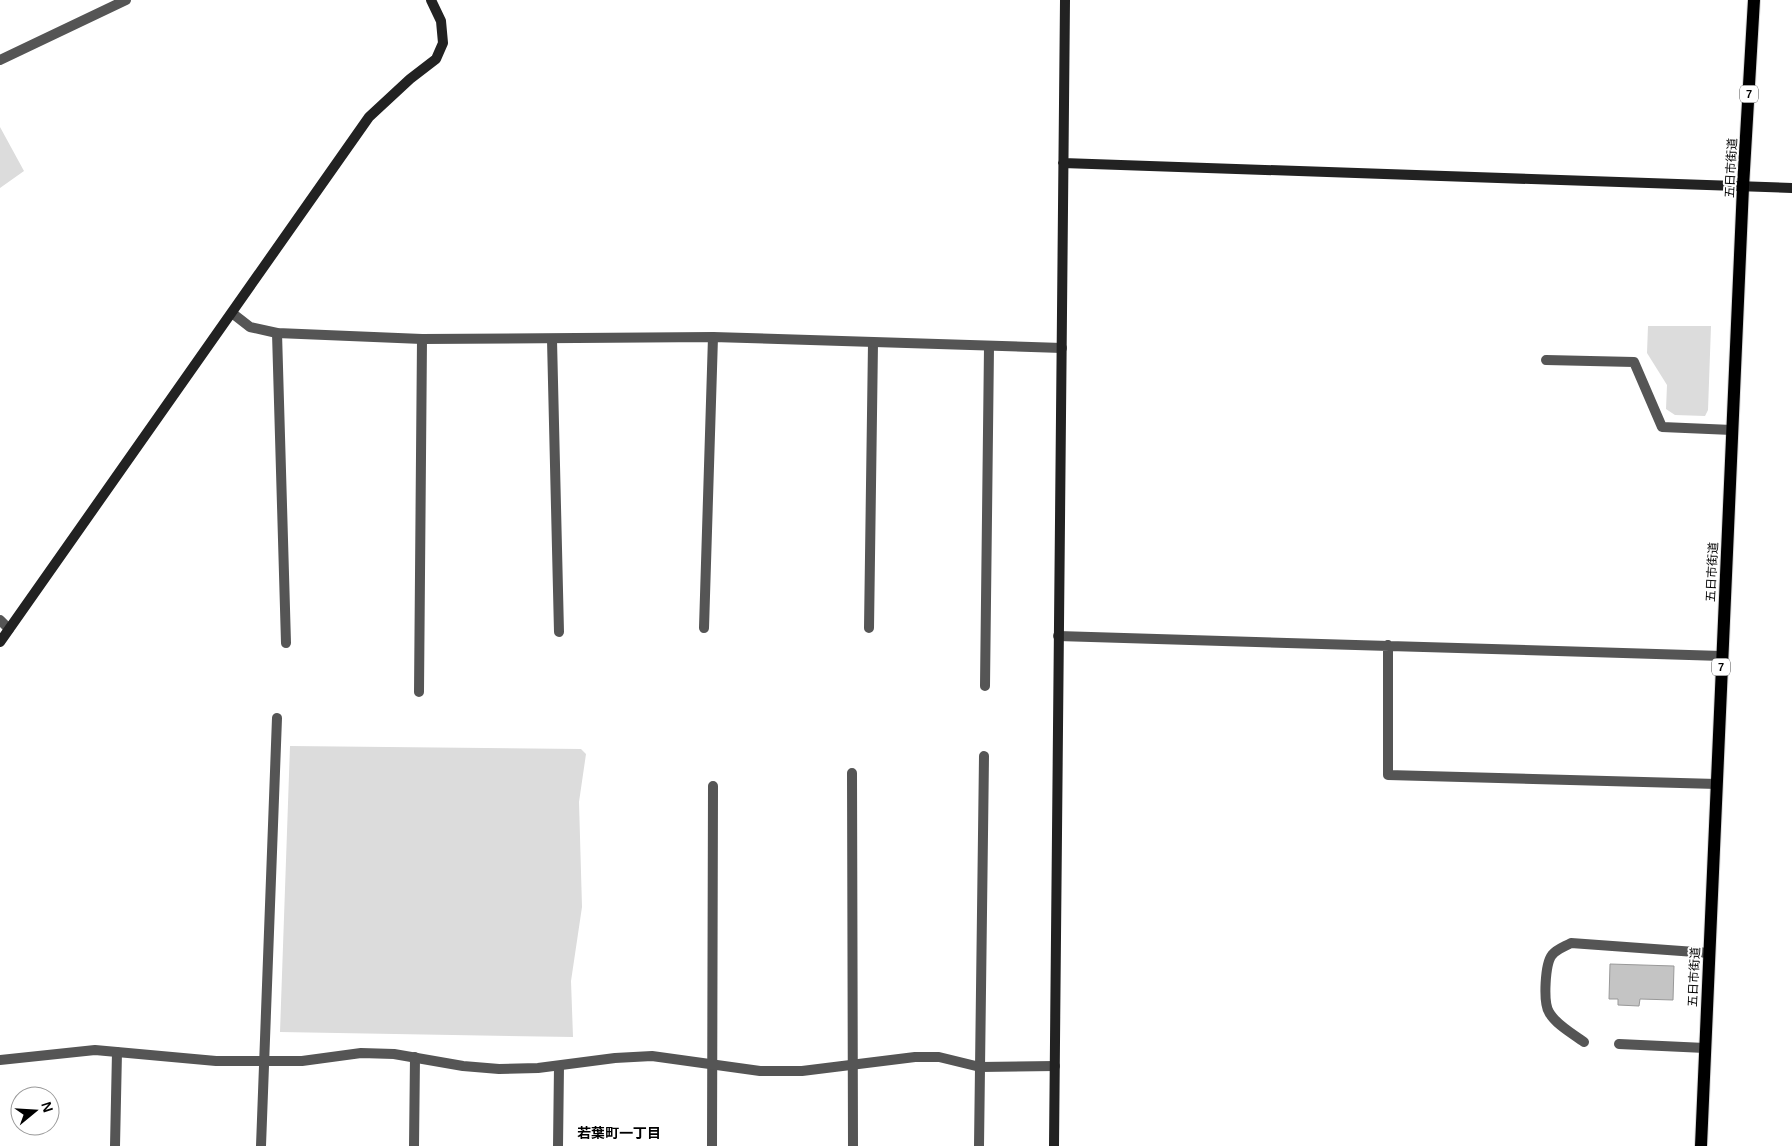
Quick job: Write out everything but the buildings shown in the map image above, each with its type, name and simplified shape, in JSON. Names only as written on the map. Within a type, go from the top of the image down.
[{"type":"main road","name":"五日市街道","points":[[1701,1146],[1743,188],[1754,0]]},
{"type":"street","points":[[0,60],[126,0]]},
{"type":"street","points":[[0,642],[369,117],[410,79],[436,59],[443,43],[441,21],[431,0]]},
{"type":"street","points":[[1054,1146],[1065,0]]},
{"type":"street","points":[[1064,163],[1743,188],[1792,188]]},
{"type":"street","points":[[232,313],[250,327],[277,333],[422,339],[552,340],[713,337],[1062,348]]},
{"type":"street","points":[[277,333],[286,643]]},
{"type":"street","points":[[704,628],[713,337]]},
{"type":"street","points":[[419,692],[422,339]]},
{"type":"street","points":[[552,340],[559,632]]},
{"type":"street","points":[[869,628],[873,343]]},
{"type":"street","points":[[985,686],[989,347]]},
{"type":"street","points":[[1546,360],[1634,362],[1662,426],[1732,430]]},
{"type":"street","points":[[0,620],[9,629]]},
{"type":"street","points":[[1058,636],[1722,656]]},
{"type":"street","points":[[1388,646],[1388,775],[1717,784]]},
{"type":"street","points":[[261,1146],[266,1060],[277,718]]},
{"type":"street","points":[[979,1146],[984,756]]},
{"type":"street","points":[[852,773],[853,1146]]},
{"type":"street","points":[[712,1146],[713,786]]},
{"type":"street","points":[[1584,1042],[1549,1013],[1544,994],[1550,957],[1557,950],[1571,944],[1709,953]]},
{"type":"street","points":[[1619,1044],[1705,1048]]},
{"type":"street","points":[[0,1060],[95,1050],[207,1060],[302,1061],[361,1053],[394,1054],[463,1066],[499,1069],[559,1066],[615,1058],[652,1056],[713,1066],[760,1071],[785,1071],[916,1057],[939,1057],[980,1067],[1055,1066]]},
{"type":"street","points":[[115,1146],[117,1052]]},
{"type":"street","points":[[414,1146],[415,1057]]},
{"type":"street","points":[[558,1146],[559,1066]]},
{"type":"shaded area","points":[[0,127],[24,171],[0,188]]},
{"type":"shaded area","points":[[1648,326],[1711,326],[1708,410],[1705,416],[1675,415],[1666,409],[1667,385],[1647,353]]},
{"type":"shaded area","points":[[290,746],[581,749],[586,754],[579,802],[582,907],[571,981],[573,1037],[280,1032]]},
{"type":"district","name":"若葉町一丁目","points":[[619,1133]]}]
